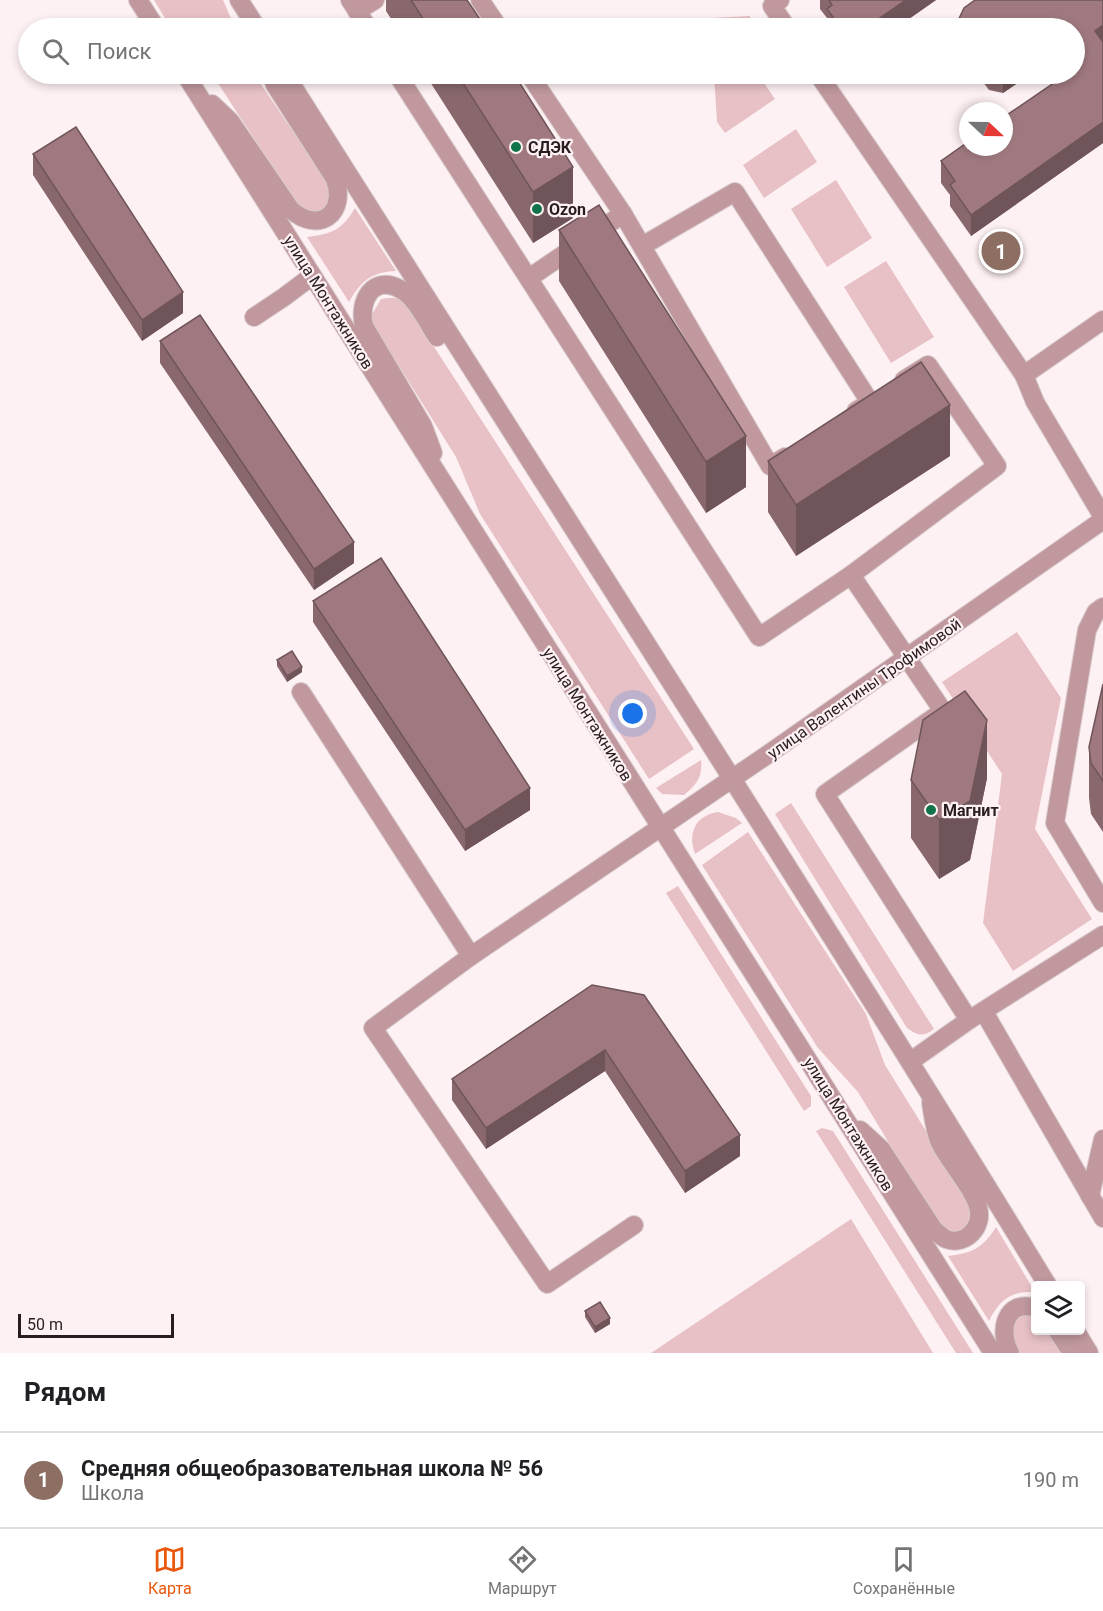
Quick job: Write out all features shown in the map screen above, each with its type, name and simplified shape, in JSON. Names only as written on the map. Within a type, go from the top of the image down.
[{"type":"street","points":[[138,0],[150,18]]},
{"type":"street","points":[[239,0],[251,18]]},
{"type":"street","points":[[354,6],[375,0]]},
{"type":"street","points":[[480,0],[492,18]]},
{"type":"street","points":[[780,0],[771,6],[780,18]]},
{"type":"street","name":"улица Монтажников","points":[[191,84],[993,1353]]},
{"type":"street","points":[[193,84],[230,121],[291,210],[300,218],[322,220],[332,213],[338,203],[339,192],[334,179],[275,84]]},
{"type":"street","points":[[291,84],[911,1061],[1045,1281]]},
{"type":"street","points":[[403,84],[759,637],[851,575],[997,466],[928,365],[840,421]]},
{"type":"street","points":[[536,84],[623,214],[770,466],[800,447]]},
{"type":"street","points":[[825,84],[1024,375],[1035,402],[1103,519]]},
{"type":"street","points":[[642,246],[735,192],[880,395]]},
{"type":"street","points":[[529,278],[623,214]]},
{"type":"street","points":[[254,317],[312,276]]},
{"type":"street","points":[[447,490],[423,426],[364,326],[361,315],[363,301],[370,291],[380,285],[390,286],[400,289],[410,297],[458,368],[494,405]]},
{"type":"street","points":[[1024,375],[1103,320]]},
{"type":"street","name":"улица Валентины Трофимовой","points":[[634,1225],[547,1284],[373,1028],[471,956],[624,854],[908,658],[1103,519]]},
{"type":"street","points":[[851,575],[943,711],[825,794],[862,854],[976,1016],[1103,1218]]},
{"type":"street","points":[[1103,608],[1096,612],[1087,630],[1055,823],[1103,903]]},
{"type":"street","points":[[301,692],[471,956]]},
{"type":"street","points":[[911,1061],[976,1016],[1103,935]]},
{"type":"street","points":[[846,1117],[881,1149],[934,1230],[946,1239],[965,1238],[972,1233],[980,1213],[975,1198],[940,1142],[927,1087]]},
{"type":"street","points":[[1090,1196],[1103,1138]]},
{"type":"street","points":[[1010,1353],[1003,1332],[1005,1320],[1020,1307],[1031,1307]]},
{"type":"street","points":[[1060,1335],[1072,1353]]},
{"type":"street","points":[[1078,1335],[1089,1353]]},
{"type":"shaded area","points":[[154,0],[223,0],[231,18],[165,18]]},
{"type":"shaded area","points":[[750,16],[750,18],[711,18]]},
{"type":"shaded area","points":[[219,84],[261,84],[328,183],[330,198],[322,211],[308,212],[298,206]]},
{"type":"shaded area","points":[[715,84],[765,84],[775,99],[725,133],[717,122]]},
{"type":"shaded area","points":[[796,129],[817,162],[764,198],[743,165]]},
{"type":"shaded area","points":[[836,180],[872,238],[827,267],[791,209]]},
{"type":"shaded area","points":[[355,208],[396,271],[380,273],[368,279],[358,288],[349,302],[307,237],[336,230]]},
{"type":"shaded area","points":[[886,261],[934,337],[891,363],[844,287]]},
{"type":"shaded area","points":[[398,298],[407,305],[694,749],[649,779],[480,514],[456,457],[374,326],[371,316],[381,299]]},
{"type":"shaded area","points":[[1017,632],[1061,698],[1035,829],[1092,919],[1013,971],[983,923],[1002,774],[942,682]]},
{"type":"shaded area","points":[[701,760],[698,780],[684,795],[662,794],[656,788]]},
{"type":"shaded area","points":[[791,803],[934,1029],[930,1032],[914,1033],[907,1028],[775,814]]},
{"type":"shaded area","points":[[718,812],[736,818],[742,823],[695,854],[692,839],[695,826],[704,817]]},
{"type":"shaded area","points":[[748,832],[866,1014],[885,1065],[972,1205],[970,1220],[964,1229],[954,1231],[940,1227],[858,1092],[818,1048],[702,865]]},
{"type":"shaded area","points":[[678,886],[811,1096],[811,1106],[804,1111],[666,893]]},
{"type":"shaded area","points":[[822,1128],[833,1131],[973,1353],[956,1353],[816,1131]]},
{"type":"shaded area","points":[[851,1219],[933,1353],[651,1353]]},
{"type":"shaded area","points":[[996,1227],[1031,1285],[1031,1292],[1013,1295],[1002,1302],[989,1321],[948,1256],[976,1249]]},
{"type":"shaded area","points":[[1021,1316],[1031,1316],[1031,1335],[1052,1335],[1063,1353],[1019,1353],[1014,1345],[1012,1325]]},
{"type":"building","points":[[411,0],[467,0],[479,18],[423,18]]},
{"type":"building","points":[[829,0],[906,0],[880,18],[834,18],[827,9],[832,5]]},
{"type":"building","points":[[975,0],[1103,0],[1103,25],[1095,31],[1103,42],[1103,122],[971,215],[950,185],[955,181],[941,161],[959,148],[959,156],[1013,156],[1013,111],[1052,84],[1085,84],[1085,18],[959,18],[964,8]]},
{"type":"building","points":[[463,84],[520,84],[573,167],[533,192]]},
{"type":"building","points":[[76,127],[183,292],[142,320],[33,154]]},
{"type":"building","points":[[599,205],[746,436],[706,462],[559,230]]},
{"type":"building","points":[[200,315],[354,542],[314,569],[160,341]]},
{"type":"building","points":[[921,362],[950,405],[796,505],[768,461]]},
{"type":"building","points":[[381,558],[530,788],[465,830],[313,601]]},
{"type":"building","points":[[292,651],[302,667],[287,676],[277,660]]},
{"type":"building","points":[[1103,684],[1103,781],[1091,763],[1089,747]]},
{"type":"building","points":[[965,691],[987,720],[970,801],[939,820],[911,780],[923,720]]},
{"type":"building","points":[[592,985],[644,995],[740,1135],[685,1171],[605,1050],[486,1128],[452,1079]]},
{"type":"building","points":[[600,1302],[610,1318],[595,1327],[585,1311]]},
{"type":"place","name":"СДЭК","points":[[516,147]]},
{"type":"place","name":"Ozon","points":[[537,209]]},
{"type":"place","name":"Средняя общеобразовательная школа № 56","points":[[1001,251]]},
{"type":"place","name":"Магнит","points":[[931,810]]}]
